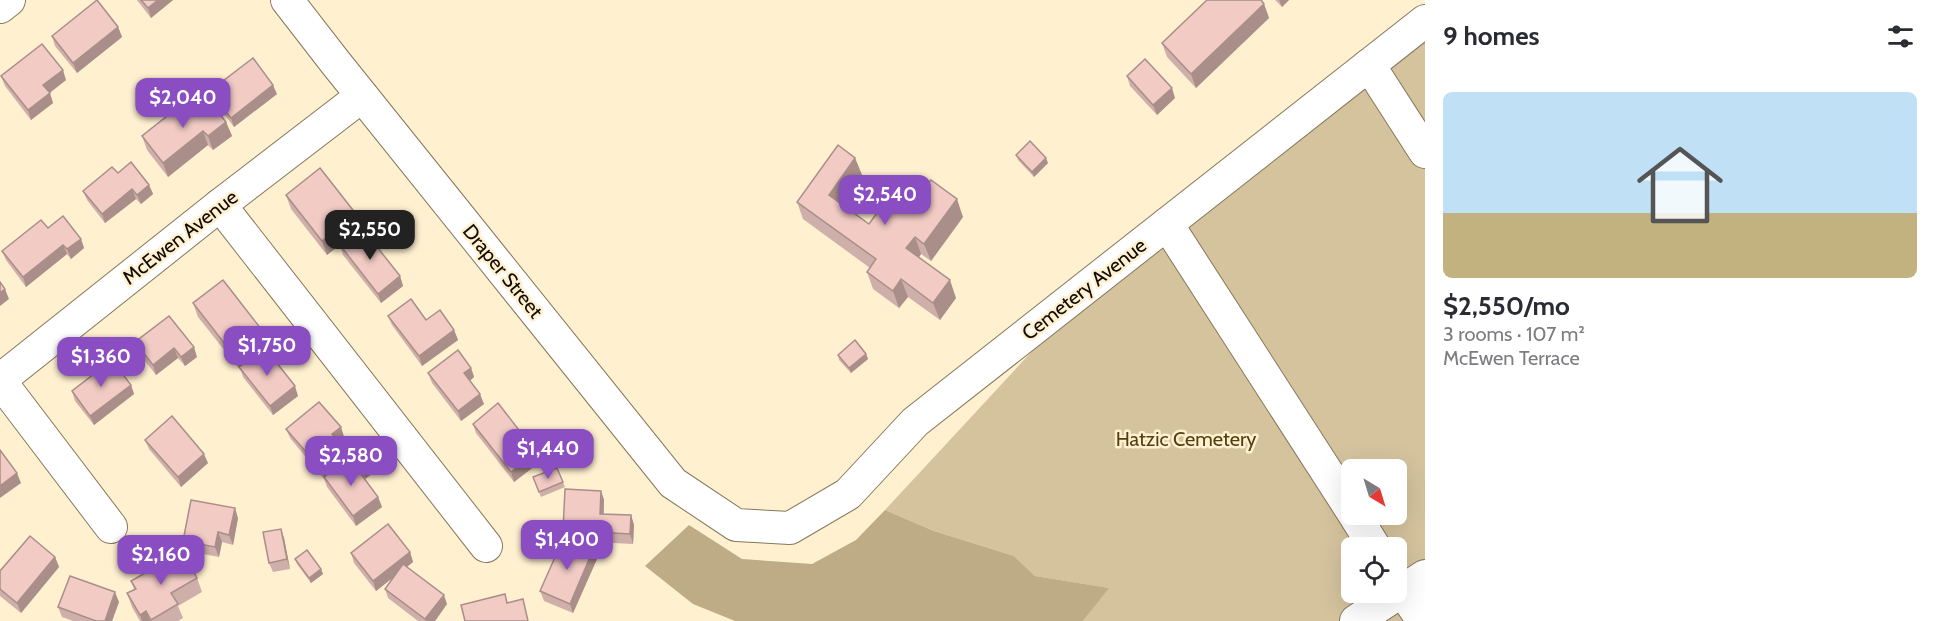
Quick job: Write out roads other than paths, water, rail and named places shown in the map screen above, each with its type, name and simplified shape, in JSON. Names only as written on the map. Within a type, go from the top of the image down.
[{"type":"street","points":[[0,7],[9,0]]},
{"type":"street","name":"Draper Street","points":[[287,0],[674,483],[736,525]]},
{"type":"street","name":"Cemetery Avenue","points":[[736,525],[790,528],[848,494],[915,422],[1425,21]]},
{"type":"street","points":[[1369,65],[1425,152]]},
{"type":"street","name":"McEwen Avenue","points":[[0,381],[220,205],[362,96]]},
{"type":"street","points":[[220,205],[486,546]]},
{"type":"street","points":[[1167,224],[1341,493]]},
{"type":"street","points":[[0,381],[111,527]]},
{"type":"street","points":[[1356,621],[1408,583],[1424,621]]},
{"type":"park label","name":"Hatzic Cemetery","points":[[1186,439]]}]
